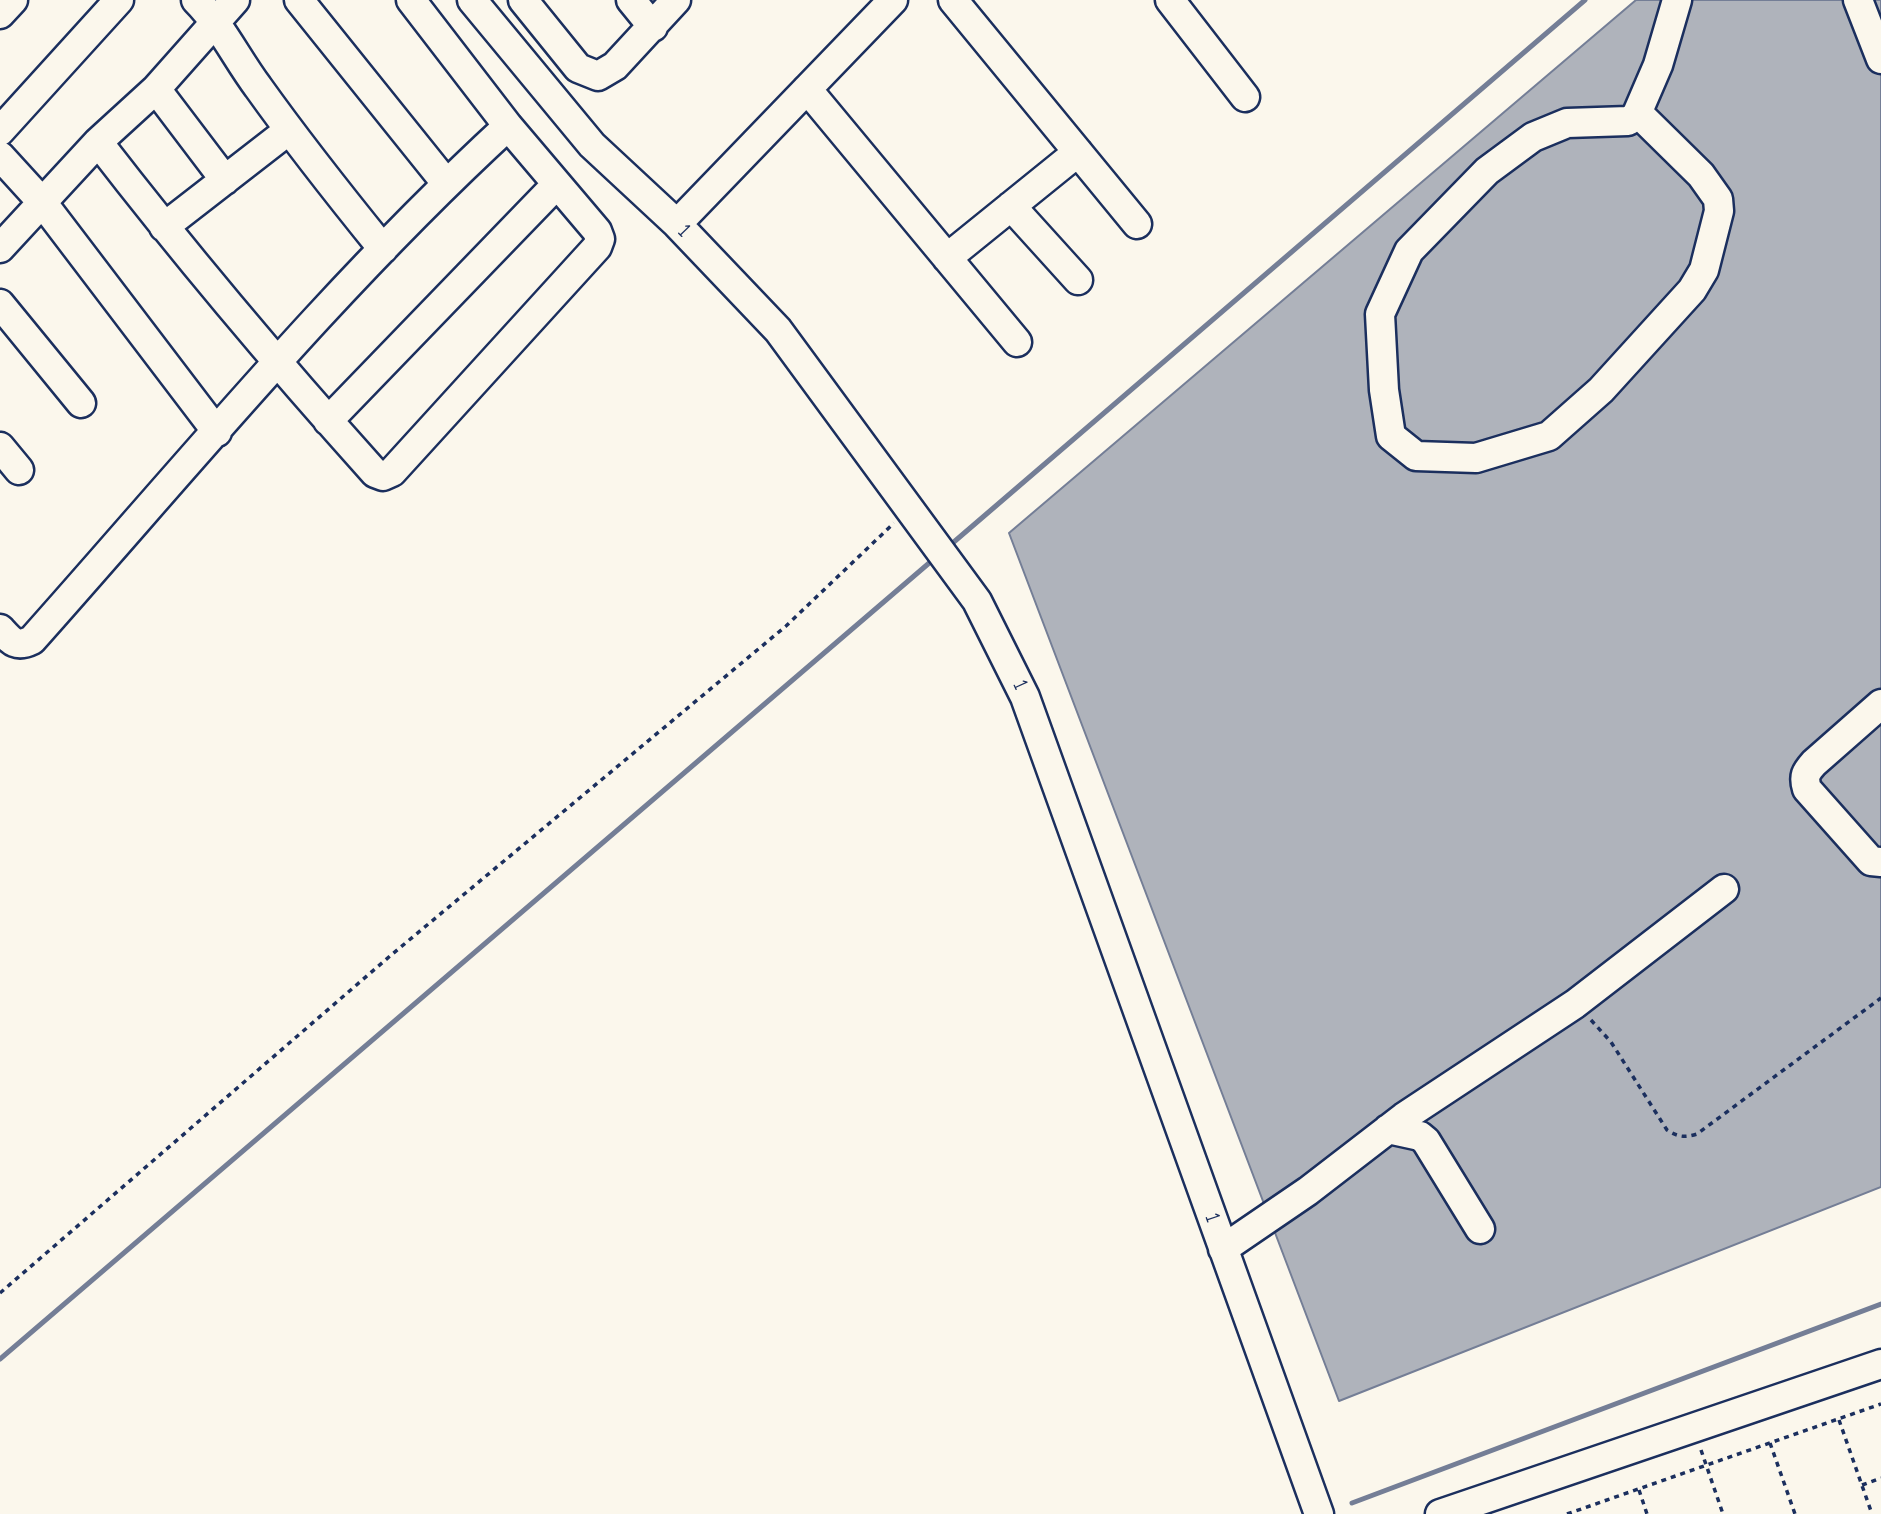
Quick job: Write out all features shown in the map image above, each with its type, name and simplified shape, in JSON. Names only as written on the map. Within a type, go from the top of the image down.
[{"type":"street","points":[[0,15],[13,0]]},
{"type":"street","points":[[0,131],[119,0]]},
{"type":"street","points":[[196,0],[216,24],[232,52],[289,130],[383,249]]},
{"type":"street","points":[[0,248],[98,142],[156,89],[235,0]]},
{"type":"street","points":[[299,0],[446,183]]},
{"type":"street","points":[[98,142],[164,228],[328,421],[375,473],[383,476],[392,472],[597,247],[600,239],[597,231],[508,126],[411,0]]},
{"type":"street","name":"1","points":[[472,0],[579,131],[677,224],[778,330],[910,507],[976,601],[1025,697],[1319,1514]]},
{"type":"street","points":[[523,0],[578,68],[598,76],[615,66],[676,0]]},
{"type":"street","points":[[631,0],[653,27]]},
{"type":"street","points":[[677,224],[893,0]]},
{"type":"street","points":[[953,0],[1137,224]]},
{"type":"street","points":[[1170,0],[1245,96]]},
{"type":"street","points":[[1643,117],[1677,0]]},
{"type":"street","points":[[1858,0],[1881,59]]},
{"type":"street","points":[[156,89],[225,180]]},
{"type":"street","points":[[807,89],[1017,342]]},
{"type":"street","points":[[1643,117],[1716,191],[1719,211],[1704,270],[1692,290],[1601,390],[1549,436],[1476,458],[1416,456],[1391,436],[1384,390],[1380,314],[1409,251],[1487,171],[1533,137],[1567,123],[1629,121],[1643,117]]},
{"type":"street","points":[[0,629],[12,642],[21,645],[32,640],[277,363],[446,183],[508,126]]},
{"type":"street","points":[[164,228],[289,130]]},
{"type":"street","points":[[947,258],[1078,152]]},
{"type":"street","points":[[0,156],[42,202],[217,432]]},
{"type":"street","points":[[328,421],[557,184]]},
{"type":"street","points":[[1011,206],[1078,280]]},
{"type":"street","points":[[0,304],[81,402]]},
{"type":"street","points":[[0,447],[19,470]]},
{"type":"street","points":[[1881,704],[1814,764],[1805,773],[1804,780],[1807,789],[1871,861],[1881,862]]},
{"type":"street","points":[[1223,1249],[1308,1191],[1388,1129],[1575,1004],[1724,889]]},
{"type":"street","points":[[1388,1129],[1420,1136],[1426,1141],[1480,1229]]},
{"type":"street","points":[[1440,1514],[1881,1364]]},
{"type":"path","points":[[0,1293],[390,957],[786,626],[910,507]]},
{"type":"path","points":[[1575,1004],[1611,1042],[1667,1130],[1676,1136],[1687,1138],[1697,1134],[1881,998]]},
{"type":"path","points":[[1567,1514],[1580,1512],[1881,1404]]},
{"type":"path","points":[[1838,1419],[1872,1514]]},
{"type":"path","points":[[1693,1429],[1723,1514]]},
{"type":"path","points":[[1770,1443],[1795,1514]]},
{"type":"path","points":[[1862,1485],[1881,1478]]},
{"type":"path","points":[[1639,1489],[1647,1514]]},
{"type":"shaded area","points":[[1636,0],[1881,0],[1881,1187],[1339,1401],[1009,533]]},
{"type":"waterway","points":[[948,547],[1585,0]]},
{"type":"waterway","points":[[0,1359],[935,558]]},
{"type":"waterway","points":[[1352,1503],[1881,1304]]}]
